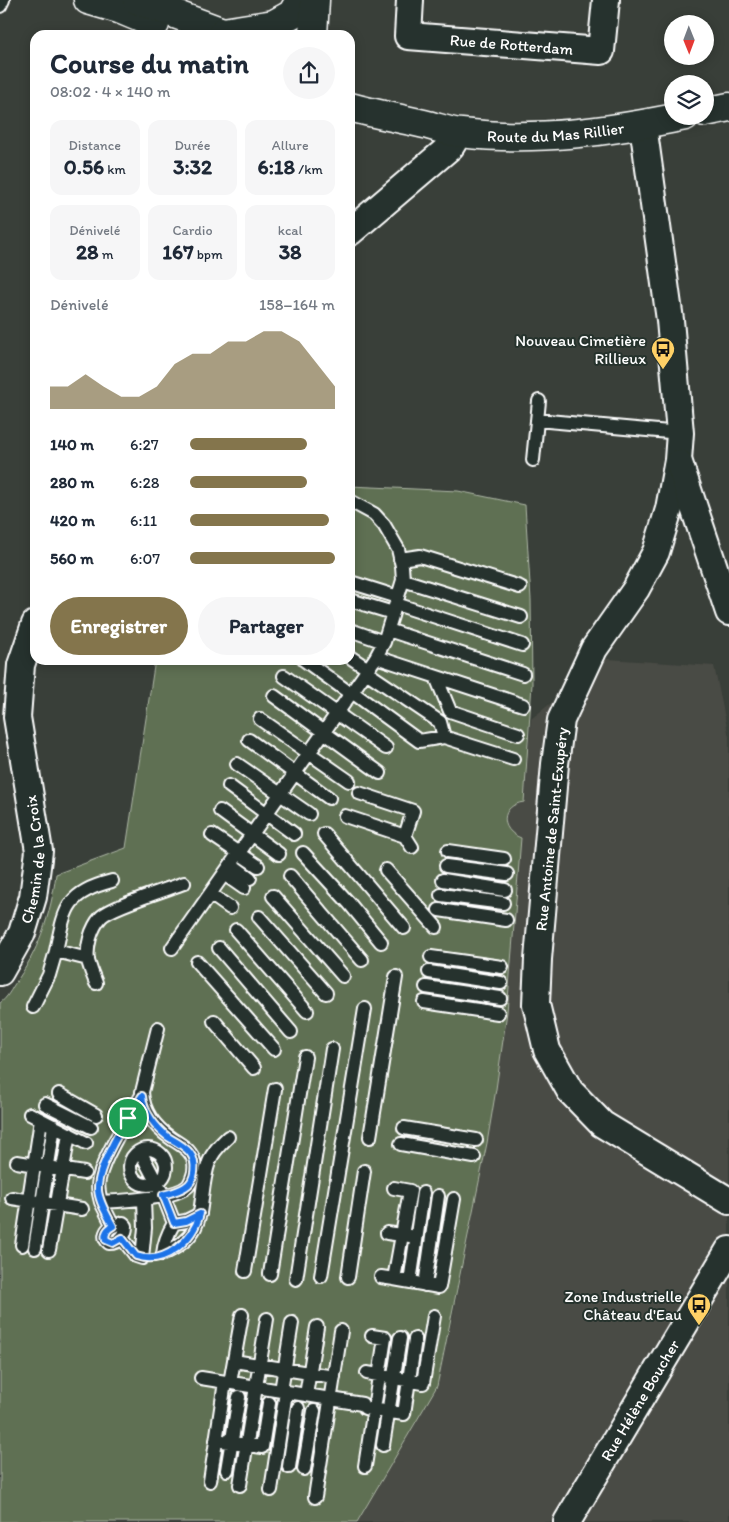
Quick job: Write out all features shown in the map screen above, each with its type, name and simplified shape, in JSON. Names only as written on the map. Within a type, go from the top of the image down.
[{"type":"main road","points":[[88,0],[119,9],[170,30]]},
{"type":"main road","points":[[137,0],[219,30]]},
{"type":"main road","points":[[243,30],[274,24],[292,14],[300,0]]},
{"type":"main road","points":[[313,30],[315,0]]},
{"type":"main road","name":"Route du Mas Rillier","points":[[355,88],[425,124]]},
{"type":"main road","points":[[714,110],[729,107]]},
{"type":"main road","name":"Route du Mas Rillier","points":[[355,108],[459,133],[501,136],[540,136],[643,125],[664,120]]},
{"type":"street","name":"Rue de Rotterdam","points":[[410,0],[408,36],[601,51],[606,0]]},
{"type":"street","name":"Rue Antoine de Saint-Exupéry","points":[[643,125],[670,320],[680,434],[678,460],[669,509],[656,552],[636,589],[594,649],[561,720],[555,764],[538,959],[536,1004],[548,1050],[570,1091],[602,1124],[729,1201]]},
{"type":"street","points":[[355,228],[451,146],[459,133]]},
{"type":"street","points":[[678,460],[729,612]]},
{"type":"street","name":"Chemin de la Croix","points":[[0,972],[22,933],[33,898],[39,851],[17,717],[21,665],[30,639]]},
{"type":"street","name":"Rue Hélène Boucher","points":[[567,1522],[729,1250]]},
{"type":"lane","points":[[0,6],[3,0]]},
{"type":"lane","points":[[532,460],[539,401]]},
{"type":"lane","points":[[537,420],[680,434]]},
{"type":"lane","points":[[172,948],[352,693],[376,658],[386,636],[402,580],[400,559],[395,543],[384,525],[374,514],[355,504]]},
{"type":"lane","points":[[400,559],[420,556],[520,587]]},
{"type":"lane","points":[[402,580],[520,617]]},
{"type":"lane","points":[[355,585],[395,605],[522,645]]},
{"type":"lane","points":[[355,601],[395,605]]},
{"type":"lane","points":[[355,631],[386,636],[523,674]]},
{"type":"lane","points":[[376,658],[523,705]]},
{"type":"lane","points":[[355,661],[440,722],[444,737]]},
{"type":"lane","points":[[311,665],[419,741],[444,737],[513,759]]},
{"type":"lane","points":[[284,676],[386,748]]},
{"type":"lane","points":[[436,677],[450,711],[518,734]]},
{"type":"lane","points":[[274,696],[380,773]]},
{"type":"lane","points":[[260,719],[349,781]]},
{"type":"lane","points":[[248,740],[329,798]]},
{"type":"lane","points":[[237,764],[310,814]]},
{"type":"lane","points":[[229,786],[294,834]]},
{"type":"lane","points":[[359,793],[413,811],[405,836]]},
{"type":"lane","points":[[220,811],[279,854]]},
{"type":"lane","points":[[345,816],[405,836],[412,847]]},
{"type":"lane","points":[[324,834],[404,928]]},
{"type":"lane","points":[[212,835],[258,866]]},
{"type":"lane","points":[[448,851],[504,859]]},
{"type":"lane","points":[[303,853],[349,903],[381,942]]},
{"type":"lane","points":[[446,866],[507,874]]},
{"type":"lane","points":[[228,869],[247,883]]},
{"type":"lane","points":[[386,870],[436,927]]},
{"type":"lane","points":[[290,876],[362,960]]},
{"type":"lane","points":[[443,880],[505,890]]},
{"type":"lane","points":[[33,1007],[49,975],[65,913],[75,897],[92,886],[112,881]]},
{"type":"lane","points":[[96,983],[88,960],[88,943],[102,916],[117,908],[184,883]]},
{"type":"lane","points":[[210,894],[230,908]]},
{"type":"lane","points":[[441,895],[503,903]]},
{"type":"lane","points":[[273,896],[343,976]]},
{"type":"lane","points":[[439,910],[506,920]]},
{"type":"lane","points":[[259,917],[326,993]]},
{"type":"lane","points":[[236,930],[307,1011]]},
{"type":"lane","points":[[219,948],[291,1032]]},
{"type":"lane","points":[[56,951],[88,960]]},
{"type":"lane","points":[[431,957],[502,967]]},
{"type":"lane","points":[[197,962],[274,1049]]},
{"type":"lane","points":[[429,972],[502,983]]},
{"type":"lane","points":[[370,1137],[396,977]]},
{"type":"lane","points":[[426,987],[500,998]]},
{"type":"lane","points":[[424,1002],[498,1013]]},
{"type":"lane","points":[[321,1276],[365,1009]]},
{"type":"lane","points":[[214,1021],[254,1068]]},
{"type":"lane","points":[[101,1202],[144,1200],[163,1195],[187,1186],[193,1176],[195,1167],[190,1152],[165,1135],[142,1103],[158,1028]]},
{"type":"lane","points":[[296,1279],[332,1049]]},
{"type":"lane","points":[[270,1274],[305,1057]]},
{"type":"lane","points":[[245,1271],[275,1089]]},
{"type":"lane","points":[[44,1104],[94,1121],[59,1094]]},
{"type":"lane","points":[[142,1096],[104,1163],[99,1178],[98,1191],[101,1202],[113,1226],[123,1223],[126,1226],[125,1235],[122,1238],[136,1256],[153,1258],[179,1248],[191,1236],[200,1214],[209,1161],[217,1148],[228,1137]]},
{"type":"lane","points":[[22,1245],[34,1165],[35,1117],[86,1143]]},
{"type":"lane","points":[[35,1248],[54,1126]]},
{"type":"lane","points":[[404,1128],[476,1140]]},
{"type":"lane","points":[[49,1250],[69,1134]]},
{"type":"lane","points":[[401,1144],[474,1157]]},
{"type":"lane","points":[[154,1149],[164,1159],[165,1172],[161,1179],[155,1183],[149,1185],[142,1184],[132,1175],[131,1161],[140,1151],[154,1149]]},
{"type":"lane","points":[[140,1151],[155,1183],[163,1195],[174,1223],[166,1238],[163,1254]]},
{"type":"lane","points":[[17,1162],[84,1173]]},
{"type":"lane","points":[[348,1277],[364,1171]]},
{"type":"lane","points":[[394,1188],[410,1191],[394,1279]]},
{"type":"lane","points":[[410,1282],[423,1193]]},
{"type":"lane","points":[[425,1285],[438,1196]]},
{"type":"lane","points":[[12,1198],[82,1209]]},
{"type":"lane","points":[[381,1277],[440,1288],[454,1199]]},
{"type":"lane","points":[[142,1258],[145,1228],[144,1200]]},
{"type":"lane","points":[[174,1223],[186,1221],[200,1214]]},
{"type":"lane","points":[[387,1233],[447,1243]]},
{"type":"lane","points":[[210,1481],[216,1440],[234,1361],[242,1315]]},
{"type":"lane","points":[[373,1374],[423,1383],[434,1316]]},
{"type":"lane","points":[[240,1485],[267,1319]]},
{"type":"lane","points":[[271,1490],[292,1323]]},
{"type":"lane","points":[[306,1395],[317,1327]]},
{"type":"lane","points":[[315,1497],[342,1331]]},
{"type":"lane","points":[[365,1466],[366,1407],[373,1374],[385,1338],[372,1336]]},
{"type":"lane","points":[[383,1445],[400,1338]]},
{"type":"lane","points":[[201,1378],[331,1399],[404,1414],[415,1339]]},
{"type":"lane","points":[[234,1361],[334,1377]]},
{"type":"lane","points":[[227,1470],[239,1397]]},
{"type":"lane","points":[[216,1440],[262,1447],[269,1403]]},
{"type":"lane","points":[[289,1467],[298,1408]]},
{"type":"lane","points":[[304,1469],[314,1411]]},
{"type":"lane","points":[[275,1464],[319,1472]]},
{"type":"shaded area","points":[[607,659],[714,666],[729,737],[729,1522],[357,1522],[437,1386],[454,1310],[487,1143],[507,1012],[521,838],[508,830],[505,822],[506,814],[510,808],[516,803],[524,802],[531,719]]},
{"type":"green space","points":[[355,486],[458,491],[525,505],[531,600],[532,684],[524,802],[510,808],[505,818],[509,829],[521,838],[507,1012],[496,1089],[487,1143],[437,1386],[357,1522],[0,1522],[0,1003],[8,995],[37,946],[51,904],[56,874],[126,848],[154,665],[355,665]]},
{"type":"place","name":"Nouveau Cimetière Rillieux","points":[[663,370]]},
{"type":"place","name":"Zone Industrielle Château d'Eau","points":[[699,1326]]},
{"type":"route","points":[[142,1096],[142,1103],[156,1125],[165,1135],[190,1152],[195,1167],[193,1176],[187,1186],[163,1195],[174,1223],[186,1221],[200,1214],[198,1221],[191,1236],[179,1248],[153,1258],[136,1256],[122,1238],[117,1242],[109,1243],[105,1236],[108,1228],[113,1226],[101,1202],[98,1191],[99,1178],[104,1163],[128,1118],[142,1096]]}]
